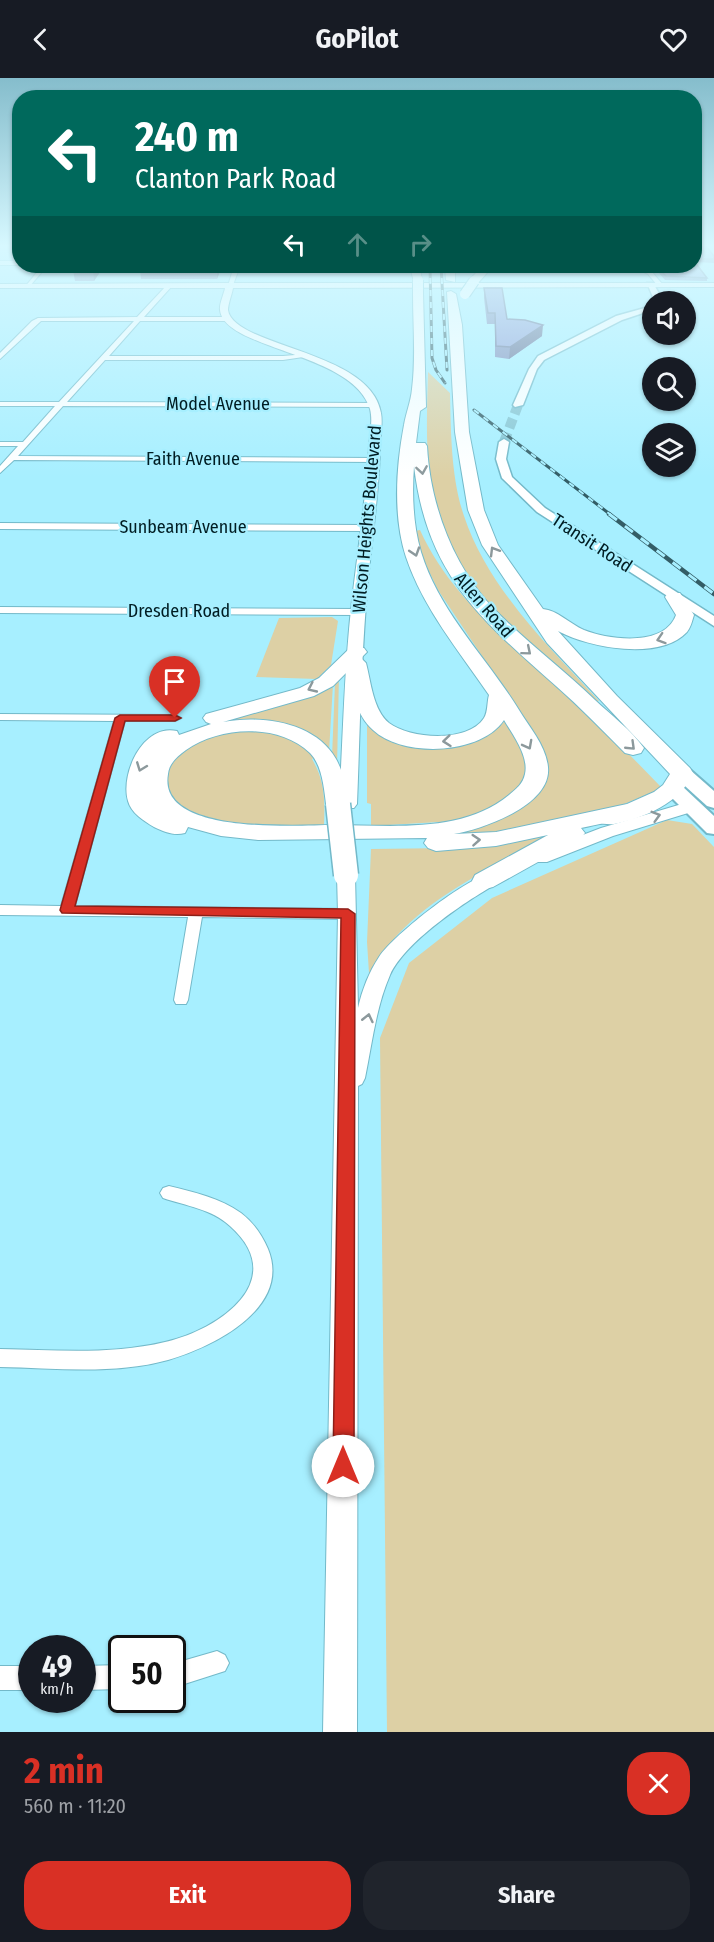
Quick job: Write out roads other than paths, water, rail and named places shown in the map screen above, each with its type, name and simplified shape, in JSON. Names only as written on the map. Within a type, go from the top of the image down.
[{"type":"highway","name":"Allen Road","points":[[418,322],[420,454],[427,500],[441,546],[456,574],[494,620],[678,781]]},
{"type":"highway","name":"Allen Road","points":[[456,325],[462,432],[476,510],[490,545],[554,639],[610,700],[678,781]]},
{"type":"highway","points":[[346,875],[343,804],[328,763],[317,748],[304,738],[266,726],[232,727],[195,736],[164,758],[158,768],[156,781],[157,792],[173,811],[197,822],[226,829],[261,832],[352,832],[445,829],[494,816],[515,804],[534,783],[537,768],[532,751],[499,694],[456,635],[430,590],[412,549],[406,494],[408,442],[419,390]]},
{"type":"highway","points":[[526,600],[574,632],[599,640],[637,643],[661,639],[682,626],[685,615],[674,597]]},
{"type":"highway","points":[[499,694],[495,719],[486,729],[470,737],[448,742],[423,742],[390,733],[372,717],[357,658],[326,682],[308,692],[190,725],[158,742],[141,761],[136,781],[141,804],[160,821],[196,836],[232,843],[417,844],[496,839],[626,811]]},
{"type":"highway","points":[[484,882],[555,841],[626,811],[678,781]]},
{"type":"main road","name":"Wilson Heights Boulevard","points":[[232,322],[264,342],[307,356],[343,372],[360,386],[374,405],[376,413],[374,460],[358,612],[357,658],[343,804]]},
{"type":"main road","name":"Allen Road","points":[[678,781],[713,800]]},
{"type":"main road","name":"Allen Road","points":[[678,781],[692,806],[714,828]]},
{"type":"main road","points":[[345,1116],[375,985],[386,963],[400,945],[418,929],[484,882],[574,843],[692,806]]},
{"type":"main road","points":[[340,1732],[348,914],[346,875]]},
{"type":"street","points":[[0,357],[34,322]]},
{"type":"street","points":[[0,471],[137,322]]},
{"type":"street","points":[[563,345],[564,341],[598,322]]},
{"type":"street","points":[[518,405],[537,363],[563,345],[574,343],[613,322]]},
{"type":"street","points":[[104,358],[307,356]]},
{"type":"street","name":"Model Avenue","points":[[0,404],[374,405]]},
{"type":"street","name":"Transit Road","points":[[504,442],[500,452],[504,470],[519,492],[541,510],[714,622]]},
{"type":"street","points":[[0,444],[25,444]]},
{"type":"street","name":"Faith Avenue","points":[[12,458],[374,460]]},
{"type":"street","name":"Sunbeam Avenue","points":[[0,526],[367,528]]},
{"type":"street","name":"Dresden Road","points":[[0,610],[358,612]]},
{"type":"street","points":[[0,717],[175,718]]},
{"type":"street","points":[[67,910],[120,718]]},
{"type":"street","points":[[692,806],[713,800]]},
{"type":"street","points":[[0,910],[348,914]]},
{"type":"street","points":[[181,1000],[196,912]]},
{"type":"street","points":[[0,1358],[101,1360],[139,1358],[190,1344],[208,1336],[242,1314],[255,1300],[264,1276],[260,1245],[246,1226],[237,1220],[207,1204],[169,1193]]},
{"type":"street","points":[[186,1672],[217,1663]]},
{"type":"street","points":[[0,1678],[18,1678]]},
{"type":"tunnel","points":[[504,442],[518,405]]},
{"type":"railway","points":[[431,322],[432,358],[436,370],[445,383]]},
{"type":"railway","points":[[444,322],[447,370]]},
{"type":"railway","points":[[474,410],[611,515]]},
{"type":"railway","points":[[609,514],[714,594]]}]
